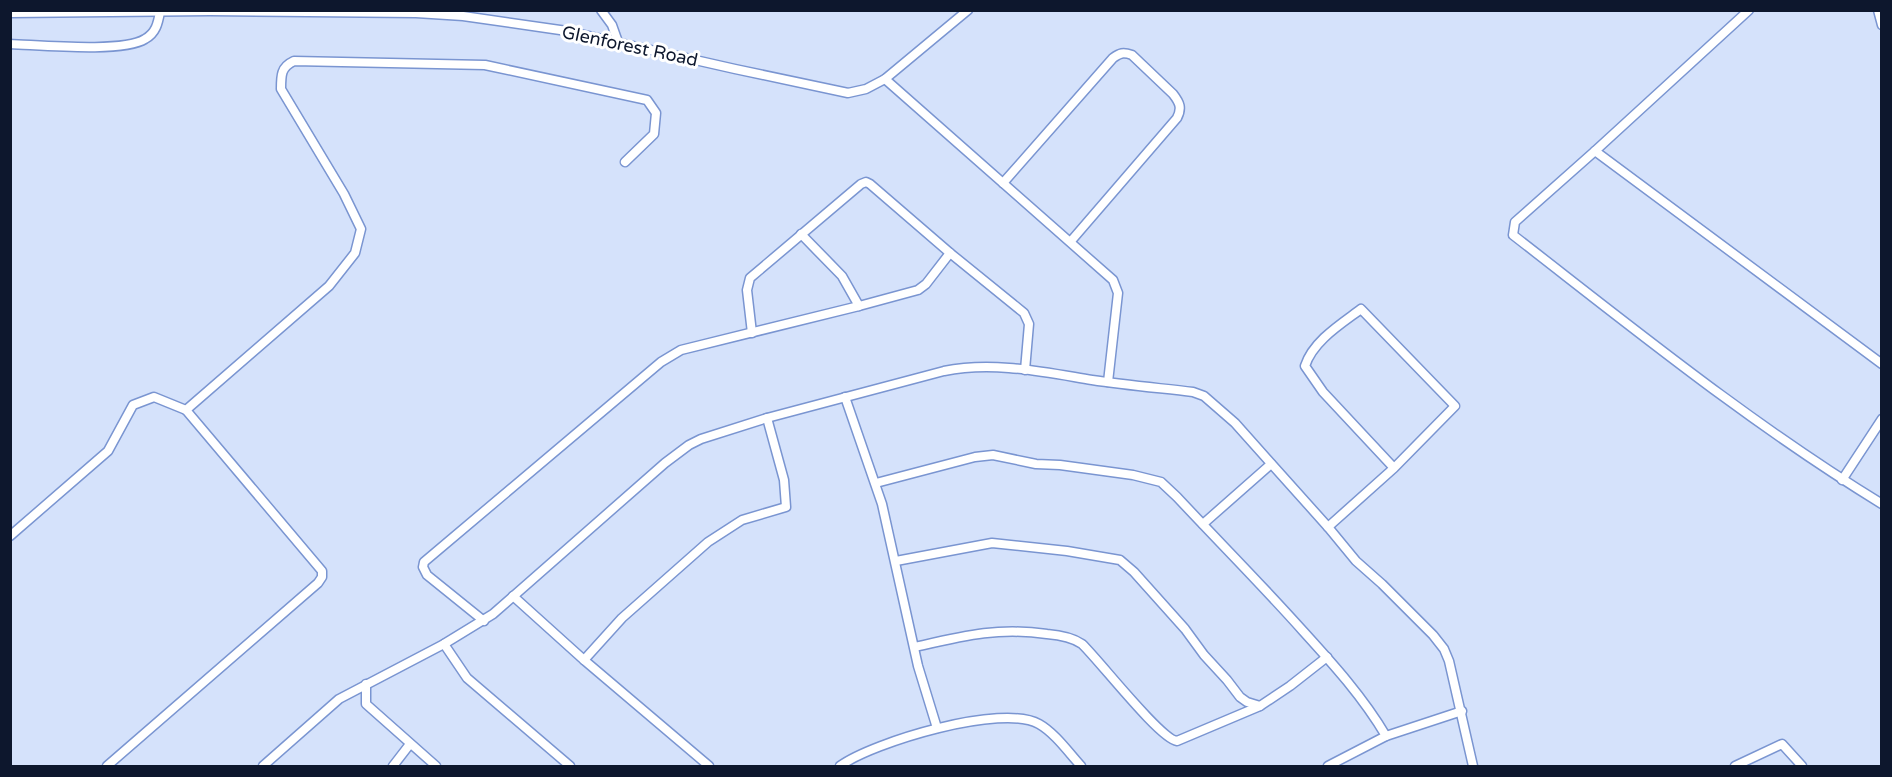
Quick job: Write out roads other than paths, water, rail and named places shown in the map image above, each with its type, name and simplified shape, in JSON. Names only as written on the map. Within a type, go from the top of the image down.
[{"type":"street","points":[[601,10],[612,25],[618,42]]},
{"type":"street","name":"Glenforest Road","points":[[10,14],[416,13],[463,16],[530,25],[618,42],[848,93],[866,89],[885,79],[968,10]]},
{"type":"street","points":[[1749,10],[1515,222],[1513,235],[1704,383],[1842,480],[1881,504]]},
{"type":"street","points":[[1878,10],[1881,25]]},
{"type":"street","points":[[10,44],[125,46],[145,39],[153,33],[160,12]]},
{"type":"street","points":[[1003,183],[1113,58],[1125,52],[1132,55],[1179,101],[1180,113],[1071,241]]},
{"type":"street","points":[[186,410],[329,286],[356,253],[360,229],[344,194],[281,88],[281,72],[286,65],[294,61],[485,65],[647,100],[656,113],[654,134],[625,162]]},
{"type":"street","points":[[885,79],[1111,276],[1118,293],[1108,382]]},
{"type":"street","points":[[1595,151],[1881,364]]},
{"type":"street","points":[[752,333],[747,290],[752,275],[866,182],[1027,317],[1029,324],[1025,370]]},
{"type":"street","points":[[801,234],[842,276],[859,306]]},
{"type":"street","points":[[484,621],[427,575],[423,567],[428,557],[668,357],[681,350],[922,288],[950,253]]},
{"type":"street","points":[[1328,527],[1394,468],[1455,406],[1361,309],[1331,331],[1308,355],[1305,366],[1323,392],[1394,468]]},
{"type":"street","points":[[262,766],[346,695],[484,621],[676,454],[701,439],[845,397],[959,368],[971,367],[1025,370],[1193,392],[1204,396],[1235,423],[1356,561],[1410,611],[1444,649],[1462,711],[1473,766]]},
{"type":"street","points":[[10,536],[108,452],[133,405],[153,397],[186,410],[322,571],[322,577],[318,583],[107,766]]},
{"type":"street","points":[[845,397],[876,483],[896,561],[918,666],[937,728]]},
{"type":"street","points":[[584,660],[622,618],[708,542],[742,520],[786,507],[784,480],[767,418]]},
{"type":"street","points":[[1842,480],[1881,418]]},
{"type":"street","points":[[876,483],[975,458],[1000,456],[1036,464],[1133,475],[1161,482],[1327,657],[1372,713],[1386,736]]},
{"type":"street","points":[[1203,524],[1271,464]]},
{"type":"street","points":[[896,561],[992,543],[1120,560],[1134,572],[1185,629],[1240,697],[1260,706]]},
{"type":"street","points":[[513,596],[584,660],[709,766]]},
{"type":"street","points":[[915,647],[980,633],[1008,630],[1050,634],[1076,640],[1094,656],[1141,711],[1172,741],[1181,741],[1260,706],[1327,657]]},
{"type":"street","points":[[444,644],[467,678],[570,766]]},
{"type":"street","points":[[366,684],[366,704]]},
{"type":"street","points":[[346,695],[366,704],[436,766]]},
{"type":"street","points":[[1328,766],[1386,736],[1462,711]]},
{"type":"street","points":[[844,766],[867,751],[899,739],[937,728],[1004,717],[1020,717],[1040,724],[1081,766]]},
{"type":"street","points":[[393,766],[410,744]]},
{"type":"street","points":[[1734,766],[1782,744],[1802,766]]}]
